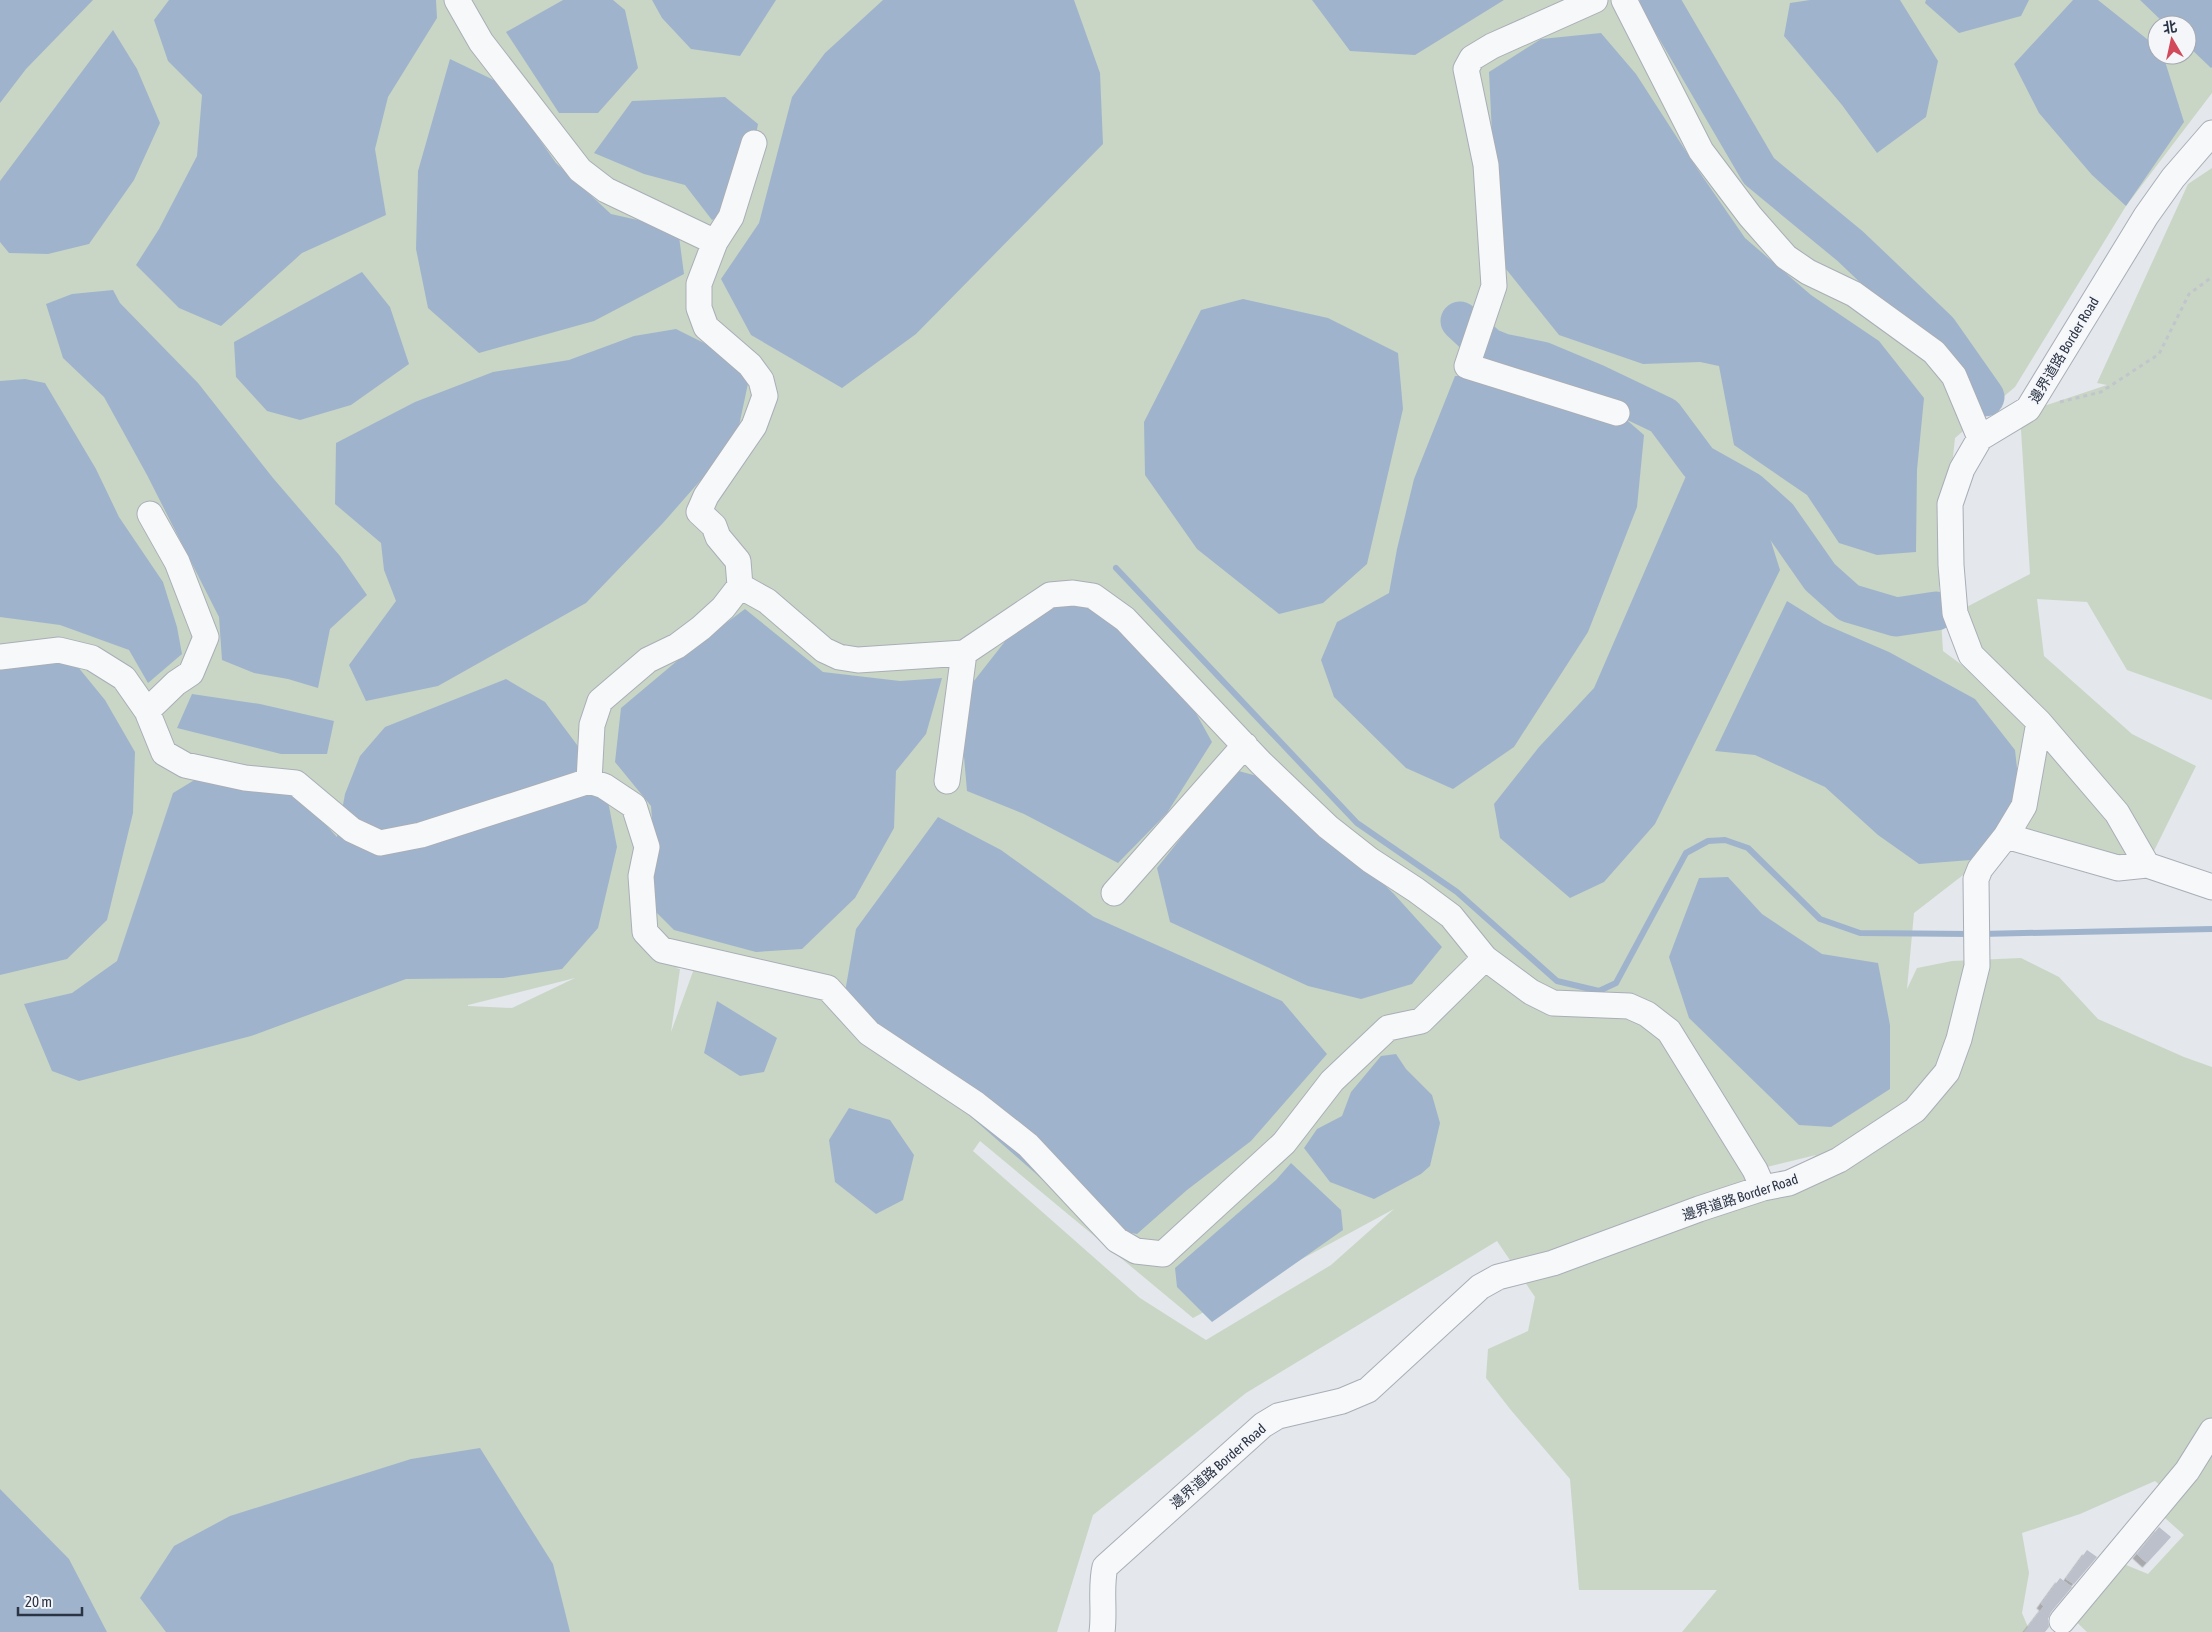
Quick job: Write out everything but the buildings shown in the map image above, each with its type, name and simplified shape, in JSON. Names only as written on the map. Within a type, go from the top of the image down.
[{"type":"street","points":[[457,0],[481,42],[580,170],[606,190],[715,242]]},
{"type":"street","points":[[1595,0],[1492,46],[1472,58],[1466,69],[1486,165],[1494,286],[1467,366],[1617,413]]},
{"type":"street","points":[[1624,0],[1701,151],[1750,216],[1786,257],[1808,272],[1854,294],[1934,352],[1954,376],[1980,438]]},
{"type":"street","name":"邊界道路 Border Road","points":[[1102,1632],[1102,1580],[1105,1567],[1263,1424],[1278,1416],[1342,1401],[1368,1390],[1480,1287],[1498,1277],[1553,1263],[1698,1209],[1763,1188],[1789,1183],[1839,1160],[1914,1110],[1947,1072],[1959,1039],[1977,966],[1975,889],[1980,869],[2006,836],[2024,806],[2039,722],[1971,655],[1955,613],[1951,565],[1950,504],[1962,468],[1980,438],[2028,409],[2146,216],[2173,178],[2212,133]]},
{"type":"street","points":[[589,781],[592,725],[600,701],[648,660],[677,646],[702,628],[723,608],[740,586],[738,561],[718,537],[714,526],[698,512],[706,496],[754,426],[765,396],[760,380],[755,372],[706,327],[700,308],[699,284],[715,242],[731,217],[754,143]]},
{"type":"street","points":[[147,711],[176,683],[191,674],[206,637],[177,562],[150,514]]},
{"type":"street","points":[[740,586],[767,600],[824,650],[839,657],[858,660],[964,653],[1050,595],[1073,592],[1094,596],[1125,619],[1245,745],[1328,827],[1370,860],[1451,916],[1485,958],[1531,992],[1553,1003],[1629,1006],[1647,1014],[1668,1031],[1755,1170],[1763,1188]]},
{"type":"street","points":[[0,657],[59,650],[92,658],[124,678],[147,711],[164,753],[185,765],[245,778],[296,783],[352,830],[380,843],[421,835],[589,781],[604,786],[634,806],[647,847],[641,876],[645,932],[662,950],[828,988],[869,1033],[976,1104],[1028,1145],[1117,1240],[1136,1251],[1163,1254],[1284,1143],[1332,1081],[1388,1028],[1421,1022],[1485,958]]},
{"type":"street","points":[[947,782],[964,653]]},
{"type":"street","points":[[2039,722],[2117,813],[2147,865]]},
{"type":"street","points":[[1114,894],[1245,745]]},
{"type":"street","points":[[2006,836],[2118,868],[2147,865],[2212,887]]},
{"type":"street","points":[[2062,1621],[2182,1477],[2212,1431]]},
{"type":"path","points":[[2028,409],[2101,392],[2159,354],[2189,294],[2212,277]]},
{"type":"green space","points":[[0,0],[2212,0],[2212,93],[2126,206],[2015,387],[1955,438],[1939,587],[1943,651],[2036,720],[1978,646],[1955,613],[2030,574],[2020,414],[2107,385],[2097,383],[2188,184],[2212,168],[2212,700],[2127,670],[2087,602],[2037,599],[2044,656],[2132,734],[2196,766],[2147,865],[2019,840],[2038,722],[1967,872],[1914,913],[1907,989],[1917,968],[1952,961],[2021,958],[2059,977],[2098,1019],[2184,1057],[2212,1067],[2212,1632],[2087,1632],[2068,1614],[2114,1560],[2148,1574],[2184,1535],[2156,1510],[2169,1493],[2155,1481],[2080,1514],[2022,1533],[2029,1573],[2022,1613],[2030,1632],[1682,1632],[1717,1590],[1579,1590],[1570,1479],[1486,1378],[1488,1349],[1528,1331],[1535,1297],[1497,1241],[1246,1393],[1093,1515],[1057,1632],[0,1632]],"holes":[[[695,966],[671,1032],[680,969],[676,968]],[[575,978],[512,1008],[468,1006],[468,1005]],[[980,1141],[1193,1318],[1394,1209],[1331,1265],[1206,1340],[1140,1298],[973,1151]],[[1816,1155],[1763,1188],[1755,1170]]]},
{"type":"water","points":[[0,0],[93,0],[26,69],[0,103]]},
{"type":"water","points":[[169,0],[436,0],[437,18],[388,97],[375,149],[386,215],[302,253],[221,326],[179,308],[136,265],[159,229],[197,156],[202,95],[168,61],[154,20]]},
{"type":"water","points":[[563,0],[613,0],[625,10],[638,68],[598,113],[559,113],[506,32]]},
{"type":"water","points":[[652,0],[776,0],[740,56],[691,49],[662,18]]},
{"type":"water","points":[[883,0],[1074,0],[1100,73],[1103,144],[916,334],[842,388],[751,335],[721,279],[759,223],[792,97],[825,53]]},
{"type":"water","points":[[1312,0],[1504,0],[1415,55],[1350,51]]},
{"type":"water","points":[[1810,0],[1900,0],[1938,61],[1926,117],[1877,153],[1842,105],[1784,36],[1790,3]]},
{"type":"water","points":[[1926,0],[2029,0],[2021,16],[1959,33],[1925,3]]},
{"type":"water","points":[[2073,0],[2098,0],[2147,39],[2147,65],[2166,65],[2184,122],[2126,206],[2092,175],[2039,113],[2014,64]]},
{"type":"water","points":[[2140,0],[2212,0],[2212,67],[2197,55],[2197,15],[2156,15]]},
{"type":"water","points":[[113,30],[137,69],[160,123],[134,180],[89,244],[48,254],[9,253],[0,242],[0,181]]},
{"type":"water","points":[[1601,33],[1636,74],[1698,170],[1745,238],[1811,295],[1879,341],[1924,398],[1917,470],[1916,552],[1877,555],[1839,543],[1807,495],[1734,445],[1719,366],[1700,362],[1643,364],[1559,335],[1498,259],[1489,72],[1541,39]]},
{"type":"water","points":[[450,59],[500,83],[556,163],[611,214],[678,229],[684,274],[594,321],[479,353],[428,308],[416,249],[418,171]]},
{"type":"water","points":[[725,97],[758,124],[742,208],[712,220],[685,185],[644,174],[594,153],[632,101]]},
{"type":"water","points":[[362,272],[390,307],[409,364],[351,405],[300,420],[267,411],[236,377],[234,342]]},
{"type":"water","points":[[113,290],[120,303],[198,383],[273,478],[340,556],[367,595],[330,629],[318,688],[288,679],[254,673],[222,660],[219,617],[147,475],[104,397],[63,358],[46,304],[72,294]]},
{"type":"water","points":[[1243,299],[1328,318],[1398,353],[1403,409],[1367,564],[1323,603],[1279,614],[1197,549],[1145,475],[1144,422],[1201,310]]},
{"type":"water","points":[[676,329],[714,348],[750,374],[736,440],[663,523],[586,603],[438,686],[366,701],[349,665],[396,601],[384,570],[381,543],[335,504],[336,443],[415,402],[493,372],[569,360],[634,336]]},
{"type":"water","points":[[1455,376],[1520,376],[1606,402],[1644,435],[1637,507],[1588,632],[1514,747],[1453,789],[1406,768],[1334,697],[1321,660],[1337,622],[1389,593],[1397,549],[1414,479]]},
{"type":"water","points":[[25,379],[45,383],[96,469],[119,517],[163,582],[177,627],[182,654],[148,683],[129,650],[60,625],[0,617],[0,381]]},
{"type":"water","points":[[1686,476],[1763,516],[1780,570],[1655,824],[1604,882],[1570,898],[1500,838],[1494,804],[1539,747],[1594,688]]},
{"type":"water","points":[[1067,590],[1168,663],[1212,742],[1167,813],[1118,863],[1024,814],[967,791],[959,700],[1010,635]]},
{"type":"water","points":[[1787,601],[1824,624],[1889,652],[1975,699],[2015,750],[2023,823],[1971,860],[1919,864],[1878,835],[1825,787],[1755,755],[1715,751]]},
{"type":"water","points":[[745,609],[823,672],[900,681],[942,678],[926,734],[896,771],[894,828],[855,898],[802,949],[756,952],[674,930],[649,905],[655,858],[651,806],[615,762],[621,708],[690,650]]},
{"type":"water","points":[[0,652],[69,656],[105,700],[135,752],[133,813],[107,920],[67,959],[0,975]]},
{"type":"water","points":[[506,679],[545,702],[604,781],[617,847],[598,928],[562,969],[503,978],[406,979],[251,1036],[79,1081],[52,1071],[24,1004],[72,993],[117,961],[173,793],[206,773],[258,768],[303,800],[337,837],[345,794],[360,756],[385,727]]},
{"type":"water","points":[[192,694],[260,704],[334,721],[327,754],[281,754],[177,728]]},
{"type":"water","points":[[1235,770],[1276,781],[1394,894],[1442,947],[1412,984],[1361,999],[1308,986],[1170,922],[1157,868]]},
{"type":"water","points":[[938,817],[1001,850],[1094,917],[1282,1001],[1327,1054],[1251,1141],[1187,1190],[1137,1234],[1093,1226],[906,1060],[845,992],[856,929]]},
{"type":"water","points":[[1728,877],[1762,914],[1822,954],[1878,963],[1890,1025],[1890,1089],[1831,1127],[1799,1125],[1689,1018],[1669,957],[1699,878]]},
{"type":"water","points":[[717,1001],[777,1038],[764,1072],[740,1076],[704,1053]]},
{"type":"water","points":[[1396,1054],[1406,1069],[1432,1095],[1440,1123],[1430,1166],[1421,1174],[1374,1199],[1330,1182],[1304,1148],[1317,1129],[1342,1116],[1351,1092],[1381,1056]]},
{"type":"water","points":[[849,1108],[890,1120],[914,1155],[903,1200],[876,1214],[835,1182],[829,1140]]},
{"type":"water","points":[[1291,1163],[1341,1210],[1343,1230],[1212,1322],[1177,1287],[1175,1268],[1276,1180]]},
{"type":"water","points":[[480,1448],[553,1564],[570,1632],[166,1632],[140,1598],[174,1546],[230,1516],[411,1459]]},
{"type":"water","points":[[0,1489],[69,1559],[107,1632],[0,1632]]},
{"type":"waterway","points":[[1659,0],[1759,171],[1850,246],[1938,330],[1985,397]]},
{"type":"waterway","points":[[1460,321],[1488,347],[1503,353],[1542,361],[1597,384],[1664,416],[1699,463],[1749,491],[1778,517],[1820,577],[1849,603],[1896,617],[1936,611]]},
{"type":"waterway","points":[[1116,568],[1357,823],[1457,892],[1557,981],[1599,991],[1616,983],[1686,853],[1708,841],[1725,840],[1748,848],[1820,919],[1860,933],[1971,934]]},
{"type":"waterway","points":[[1981,934],[2212,929]]}]
